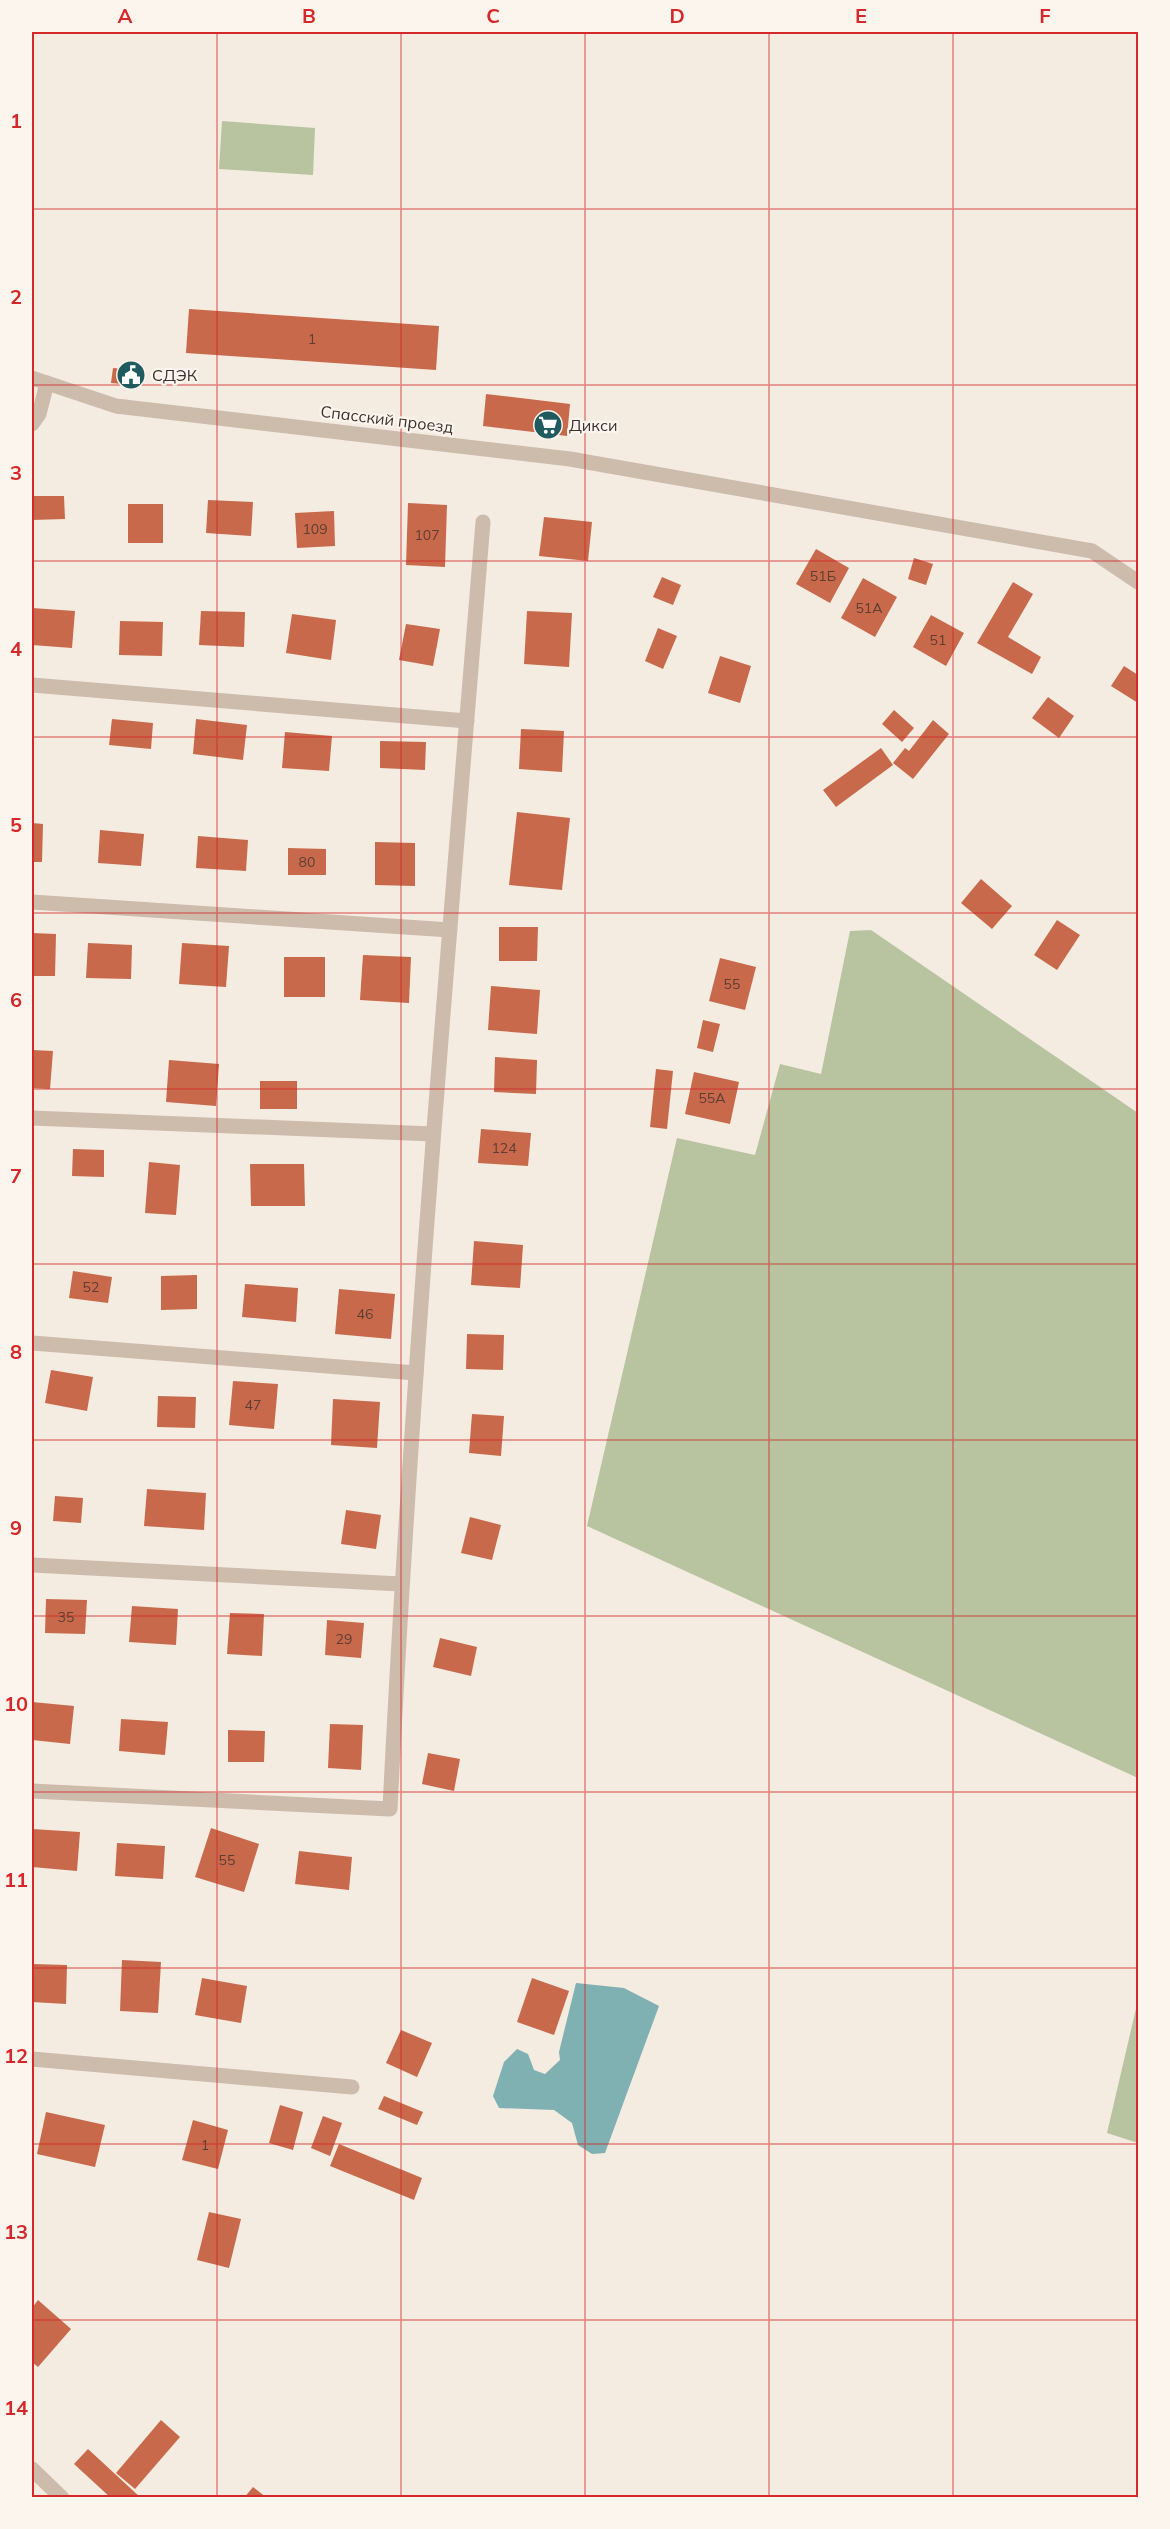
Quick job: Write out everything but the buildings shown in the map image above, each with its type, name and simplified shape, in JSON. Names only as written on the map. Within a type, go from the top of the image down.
[{"type":"street","name":"Спасский проезд","points":[[32,378],[116,406],[570,459],[1092,551],[1138,582]]},
{"type":"street","points":[[32,424],[39,414],[47,383]]},
{"type":"street","points":[[32,1791],[390,1809],[401,1584],[433,1134],[483,522]]},
{"type":"street","points":[[32,685],[467,721]]},
{"type":"street","points":[[32,902],[450,930]]},
{"type":"street","points":[[32,1118],[433,1134]]},
{"type":"street","points":[[32,1343],[416,1372]]},
{"type":"street","points":[[32,1565],[401,1584]]},
{"type":"street","points":[[32,2059],[352,2087]]},
{"type":"street","points":[[32,2469],[62,2498]]},
{"type":"green space","points":[[222,121],[315,128],[313,175],[219,169]]},
{"type":"green space","points":[[871,930],[1138,1113],[1138,1778],[587,1526],[677,1138],[755,1155],[780,1064],[821,1074],[850,931]]},
{"type":"green space","points":[[1138,2000],[1138,2143],[1107,2133]]},
{"type":"water","points":[[576,1983],[624,1988],[659,2006],[605,2153],[592,2154],[578,2145],[572,2123],[554,2110],[499,2108],[493,2096],[504,2062],[517,2049],[528,2054],[534,2070],[545,2074],[560,2060],[559,2052]]},
{"type":"place","name":"СДЭК","points":[[131,375]]},
{"type":"place","name":"Дикси","points":[[548,425]]}]
